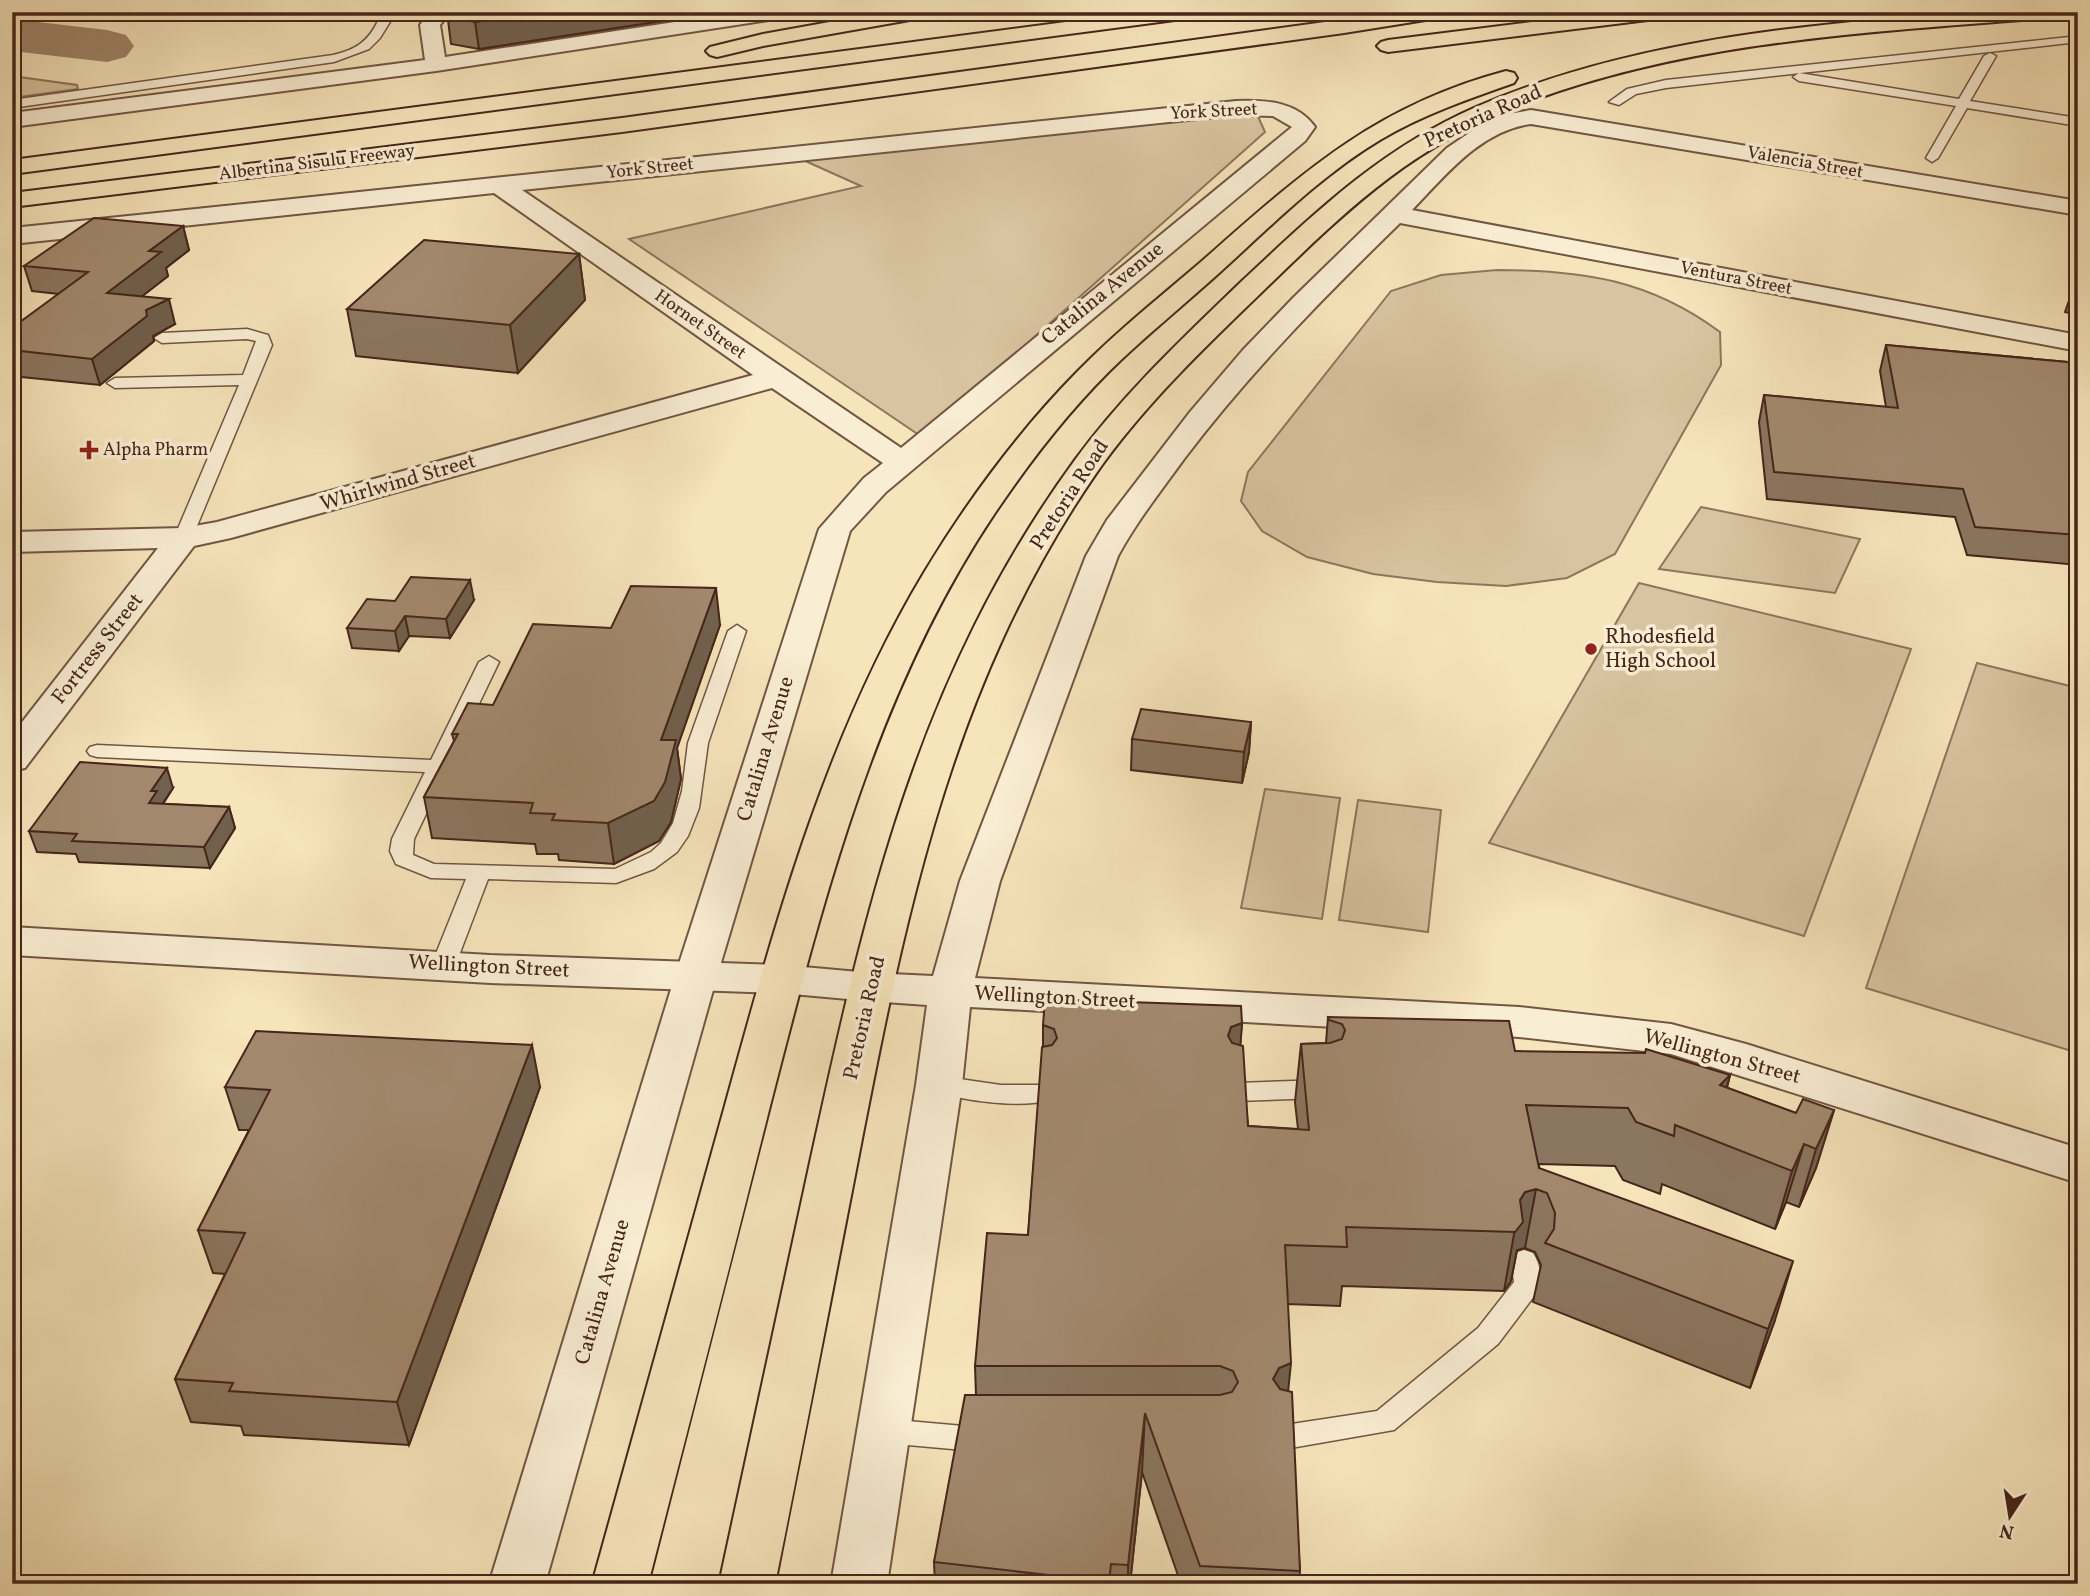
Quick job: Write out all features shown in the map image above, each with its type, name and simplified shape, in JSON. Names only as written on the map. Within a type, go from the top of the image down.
[{"type":"main road","points":[[717,51],[762,40],[921,12]]},
{"type":"main road","points":[[12,167],[1190,12]]},
{"type":"main road","points":[[622,125],[1438,12]]},
{"type":"main road","points":[[1365,48],[1664,12]]},
{"type":"main road","name":"Pretoria Road","points":[[620,1584],[781,979],[822,836],[895,655],[943,569],[1004,480],[1043,430],[1110,356],[1319,172],[1359,143],[1439,102],[1556,62],[1637,44],[1723,29],[1908,12]]},
{"type":"main road","name":"Pretoria Road","points":[[747,1584],[870,988],[913,825],[947,724],[979,649],[1040,538],[1082,472],[1119,423],[1179,356],[1308,233],[1375,175],[1435,136],[1502,105],[1556,84],[1656,58],[1767,39],[2051,13]]},
{"type":"main road","points":[[690,55],[1005,16]]},
{"type":"main road","points":[[622,125],[830,109],[1220,65]]},
{"type":"main road","points":[[12,150],[438,89]]},
{"type":"main road","name":"Albertina Sisulu Freeway","points":[[12,200],[622,125]]},
{"type":"street","points":[[436,65],[430,25],[440,12]]},
{"type":"street","points":[[12,120],[436,65],[782,12]]},
{"type":"street","points":[[326,79],[399,59],[432,41]]},
{"type":"street","name":"York Street","points":[[12,236],[1226,108],[1256,108],[1288,114]]},
{"type":"street","name":"Catalina Avenue","points":[[517,1584],[696,976],[835,529],[856,503],[902,463],[1297,136],[1304,127],[1297,117],[1288,114]]},
{"type":"street","name":"Valencia Street","points":[[1394,214],[1427,179],[1468,144],[1506,120],[1531,117],[2078,208]]},
{"type":"street","name":"Hornet Street","points":[[499,184],[902,463]]},
{"type":"street","points":[[859,1584],[939,1085],[950,993],[980,881],[1090,584],[1118,527],[1252,357],[1394,214]]},
{"type":"street","name":"Ventura Street","points":[[1394,214],[2078,343]]},
{"type":"street","name":"Whirlwind Street","points":[[12,542],[183,538],[253,523],[776,378]]},
{"type":"street","name":"Fortress Street","points":[[12,760],[183,538]]},
{"type":"street","points":[[12,913],[92,945]]},
{"type":"street","name":"Wellington Street","points":[[12,940],[443,966],[781,979],[950,993],[1519,1022],[1646,1035],[1730,1055],[2078,1166]]},
{"type":"lane","points":[[12,104],[319,62],[365,46],[376,36],[387,15],[334,12]]},
{"type":"lane","points":[[1615,102],[1620,97],[1666,83],[2078,39]]},
{"type":"lane","points":[[1932,158],[1990,56]]},
{"type":"lane","points":[[1769,73],[2078,122]]},
{"type":"lane","points":[[162,338],[247,334],[264,338],[264,345],[250,380],[183,538]]},
{"type":"lane","points":[[115,383],[250,380]]},
{"type":"lane","points":[[489,662],[403,839],[401,851],[404,859],[424,869],[479,874],[616,876],[635,871],[664,855],[681,830],[691,797],[698,743],[737,631]]},
{"type":"lane","points":[[97,751],[438,766]]},
{"type":"lane","points":[[443,966],[479,874]]},
{"type":"lane","points":[[939,1085],[1002,1094],[1042,1094]]},
{"type":"lane","points":[[1238,1092],[1324,1089]]},
{"type":"lane","points":[[1285,1437],[1384,1422],[1488,1336],[1528,1284],[1524,1260]]},
{"type":"lane","points":[[885,1431],[962,1440],[1016,1440]]},
{"type":"shaded area","points":[[12,76],[77,85],[78,89],[12,98]]},
{"type":"shaded area","points":[[1211,114],[1257,114],[1265,132],[922,437],[629,239],[861,186],[803,160]]},
{"type":"shaded area","points":[[1497,270],[1558,272],[1615,282],[1668,300],[1720,332],[1721,365],[1615,554],[1567,578],[1506,586],[1437,582],[1373,574],[1307,557],[1262,531],[1241,501],[1248,472],[1391,291],[1441,275]]},
{"type":"shaded area","points":[[1701,507],[1860,539],[1835,593],[1659,569]]},
{"type":"shaded area","points":[[1639,583],[1911,649],[1804,936],[1489,843]]},
{"type":"shaded area","points":[[1977,663],[2078,688],[2078,1053],[1866,988]]},
{"type":"shaded area","points":[[1265,789],[1340,798],[1322,919],[1241,908]]},
{"type":"shaded area","points":[[1358,800],[1441,810],[1428,932],[1339,920]]},
{"type":"building","points":[[447,12],[540,12],[475,22],[447,17]]},
{"type":"building","points":[[94,218],[183,226],[149,251],[161,252],[107,293],[169,299],[146,310],[147,316],[92,359],[12,350],[12,328],[88,272],[24,266]]},
{"type":"building","points":[[424,240],[579,254],[510,325],[347,309]]},
{"type":"building","points":[[2078,275],[2078,297],[2070,295]]},
{"type":"building","points":[[1886,345],[2078,363],[2078,498],[2075,498],[2078,506],[2078,535],[1975,527],[1963,489],[1774,472],[1764,395],[1898,408]]},
{"type":"building","points":[[411,577],[470,580],[446,619],[405,616],[395,631],[347,628],[367,599],[395,601]]},
{"type":"building","points":[[631,586],[716,588],[661,740],[676,740],[665,782],[654,801],[608,823],[552,820],[555,814],[530,813],[533,803],[424,797],[458,734],[452,734],[468,703],[493,705],[533,624],[611,628]]},
{"type":"building","points":[[1141,709],[1251,722],[1244,752],[1132,739]]},
{"type":"building","points":[[80,762],[167,768],[151,791],[157,791],[149,803],[229,807],[204,847],[72,841],[77,834],[29,831]]},
{"type":"building","points":[[1045,999],[1241,1006],[1242,1023],[1231,1027],[1228,1036],[1232,1043],[1243,1046],[1248,1126],[1309,1130],[1301,1044],[1330,1043],[1342,1039],[1345,1030],[1342,1024],[1329,1020],[1328,1017],[1509,1021],[1515,1051],[1645,1053],[1646,1049],[1730,1075],[1720,1085],[1796,1113],[1803,1099],[1834,1110],[1816,1149],[1804,1144],[1792,1171],[1675,1125],[1674,1136],[1636,1122],[1628,1108],[1526,1105],[1539,1168],[1793,1261],[1768,1329],[1545,1243],[1554,1229],[1555,1213],[1547,1193],[1536,1189],[1525,1192],[1520,1200],[1523,1222],[1515,1232],[1346,1227],[1347,1247],[1285,1245],[1291,1363],[1279,1368],[1273,1379],[1280,1389],[1292,1392],[1300,1571],[1200,1566],[1145,1413],[1128,1565],[1111,1564],[1109,1582],[934,1562],[965,1395],[1220,1395],[1232,1392],[1238,1382],[1233,1371],[1220,1366],[975,1366],[987,1233],[1028,1235],[1042,1047],[1052,1045],[1057,1038],[1054,1029],[1043,1025]]},
{"type":"building","points":[[256,1031],[532,1045],[397,1402],[229,1391],[233,1383],[175,1379],[245,1233],[198,1230],[270,1090],[225,1087]]},
{"type":"taxiway","points":[[12,35],[107,46]]},
{"type":"place","name":"Alpha Pharm","points":[[89,450]]},
{"type":"place","name":"Rhodesfield High School","points":[[1591,649]]}]
